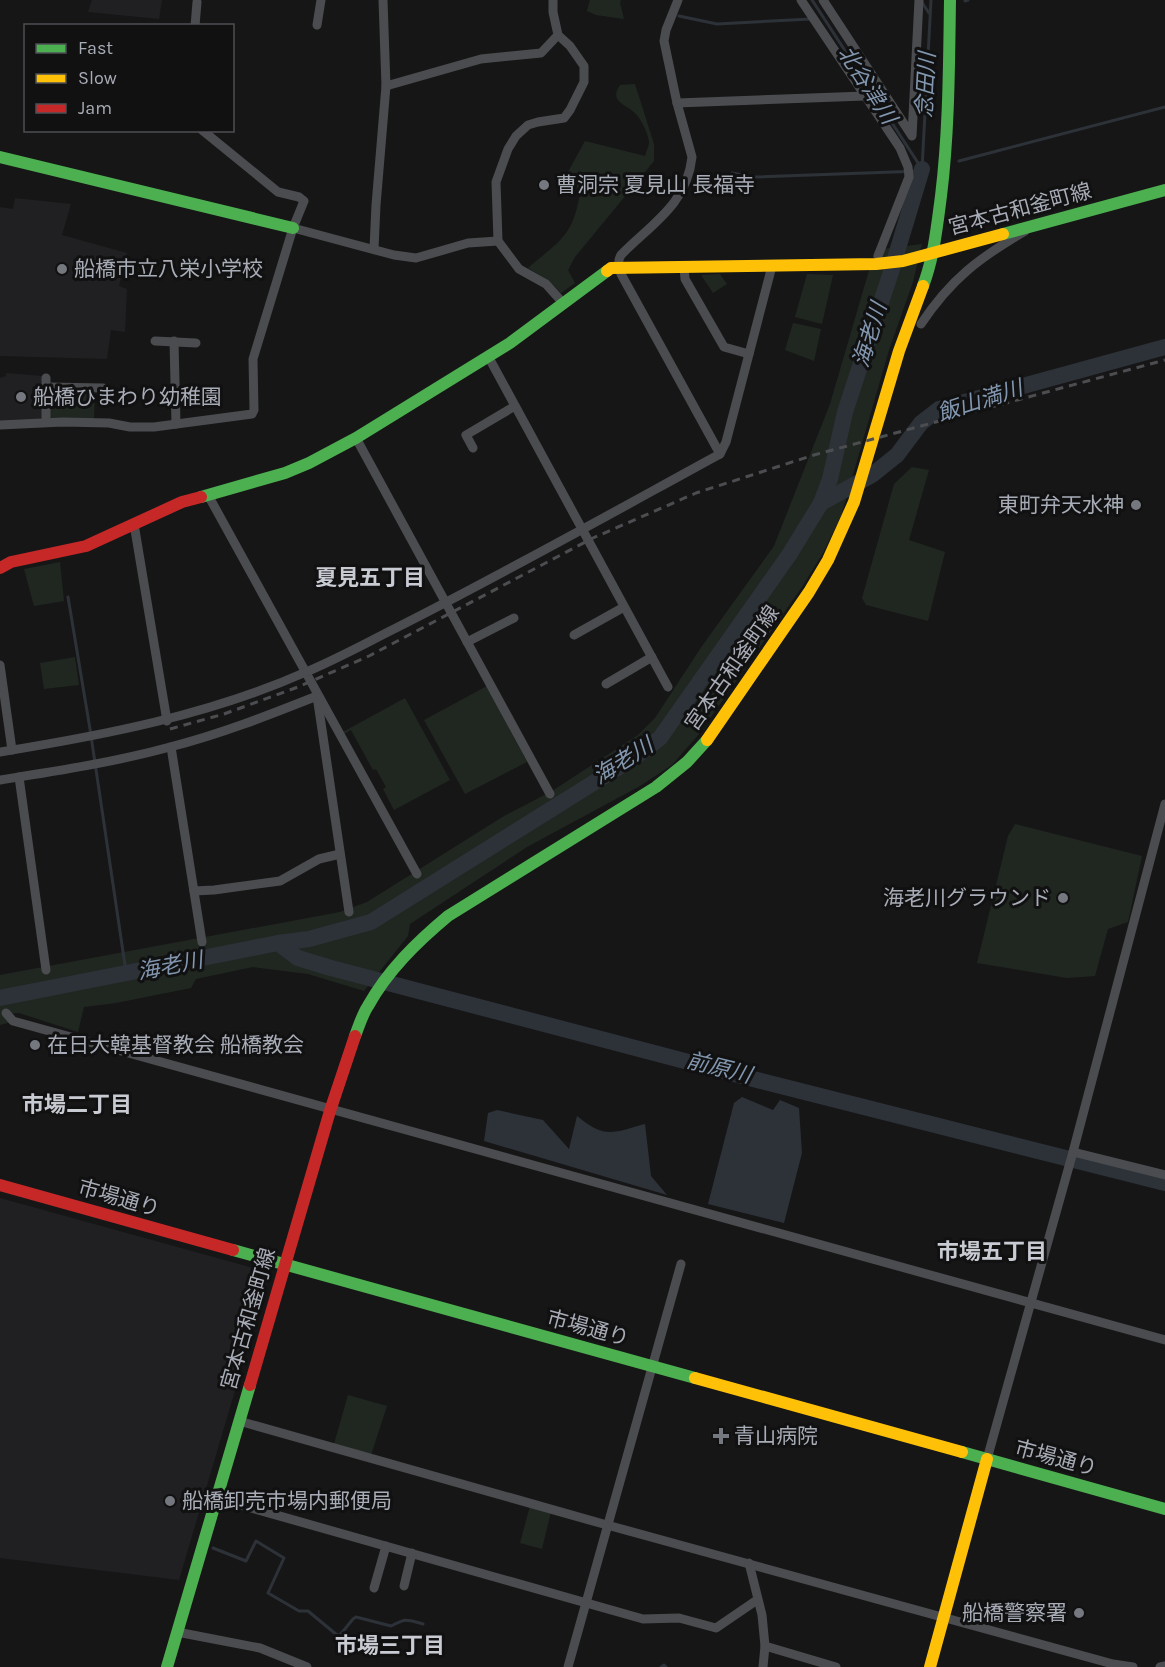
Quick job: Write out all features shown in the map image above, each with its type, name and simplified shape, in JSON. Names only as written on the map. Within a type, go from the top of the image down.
[{"type":"street","points":[[316,25],[321,0]]},
{"type":"street","points":[[374,249],[386,86],[383,0]]},
{"type":"street","points":[[553,0],[558,35],[582,62],[584,82],[564,118],[528,125],[516,136],[508,149],[496,182],[498,241],[519,269],[546,284],[563,303]]},
{"type":"street","points":[[678,0],[664,41],[677,103],[692,157],[691,166],[672,207],[618,259],[621,274],[720,454]]},
{"type":"street","points":[[801,0],[900,148],[908,167],[909,177],[881,260]]},
{"type":"street","points":[[823,0],[912,136],[919,0]]},
{"type":"street","points":[[0,567],[11,562],[86,546],[182,502],[298,468],[356,438],[515,340],[611,268],[772,266],[881,260],[903,261],[933,252],[945,162],[950,0]]},
{"type":"street","points":[[195,24],[197,3]]},
{"type":"street","points":[[386,86],[481,59],[541,54],[558,35]]},
{"type":"street","points":[[677,103],[865,96]]},
{"type":"street","points":[[0,425],[46,422],[109,423],[130,427],[176,424],[252,414],[254,410],[253,359],[293,228],[303,204],[302,199],[278,192],[204,132]]},
{"type":"street","points":[[0,157],[416,258],[468,243],[498,241]]},
{"type":"street","name":"宮本古和釜町線","points":[[167,1667],[330,1111],[367,1007],[383,983],[405,955],[448,916],[656,787],[687,762],[710,737],[809,592],[828,560],[859,488],[902,341],[933,252],[1165,190]]},
{"type":"street","points":[[921,324],[946,289],[968,269],[1034,226]]},
{"type":"street","points":[[0,752],[89,738],[167,721],[241,697],[306,672],[446,603],[720,454],[726,441],[772,266]]},
{"type":"street","points":[[684,267],[685,279],[724,347],[749,354]]},
{"type":"street","points":[[155,341],[196,343]]},
{"type":"street","points":[[174,341],[176,424]]},
{"type":"street","points":[[488,356],[668,687]]},
{"type":"street","points":[[46,378],[46,422]]},
{"type":"street","points":[[46,389],[50,387],[103,388]]},
{"type":"street","points":[[473,448],[466,435],[515,406]]},
{"type":"street","points":[[356,438],[550,794]]},
{"type":"street","points":[[208,495],[417,874]]},
{"type":"street","points":[[134,524],[167,721]]},
{"type":"street","points":[[574,635],[624,607]]},
{"type":"street","points":[[467,642],[514,618]]},
{"type":"street","points":[[606,684],[652,657]]},
{"type":"street","points":[[0,665],[12,750]]},
{"type":"street","points":[[0,780],[90,765],[171,747],[248,723],[317,696]]},
{"type":"street","points":[[317,696],[349,912]]},
{"type":"street","points":[[171,747],[202,942]]},
{"type":"street","points":[[19,777],[46,970]]},
{"type":"street","points":[[930,1667],[1069,1168],[1165,804]]},
{"type":"street","points":[[194,891],[280,880],[319,859],[340,854]]},
{"type":"street","points":[[6,1013],[13,1021],[330,1111],[697,1209],[1165,1340]]},
{"type":"street","points":[[1073,1153],[1165,1175]]},
{"type":"street","name":"市場通り","points":[[0,1185],[1165,1509]]},
{"type":"street","points":[[568,1667],[681,1264]]},
{"type":"street","points":[[238,1421],[607,1525],[1113,1664],[1133,1667]]},
{"type":"street","points":[[216,1498],[643,1619],[679,1618],[716,1628],[757,1600]]},
{"type":"street","points":[[374,1588],[386,1546]]},
{"type":"street","points":[[404,1586],[412,1553]]},
{"type":"street","points":[[749,1563],[762,1615],[765,1646],[763,1667]]},
{"type":"street","points":[[177,1632],[260,1648],[307,1667]]},
{"type":"street","points":[[765,1646],[836,1667]]},
{"type":"street","points":[[1160,1667],[1165,1666]]},
{"type":"shaded area","points":[[92,0],[162,0],[159,19],[88,12]]},
{"type":"shaded area","points":[[590,0],[621,0],[624,19],[596,15],[587,11]]},
{"type":"shaded area","points":[[635,84],[654,144],[654,161],[575,257],[568,270],[575,283],[561,293],[548,280],[528,268],[556,244],[569,229],[580,193],[568,172],[585,141],[645,156],[649,142],[644,127],[636,114],[620,102],[616,95],[620,85]]},
{"type":"shaded area","name":"船橋市立八栄小学校","points":[[15,198],[71,204],[62,235],[127,253],[119,286],[127,289],[125,332],[111,330],[107,359],[0,356],[0,207],[13,209]]},
{"type":"shaded area","points":[[922,244],[913,282],[889,350],[841,516],[823,553],[802,587],[699,734],[672,765],[640,786],[527,847],[410,924],[408,936],[364,991],[308,974],[253,967],[196,979],[191,988],[84,1007],[78,1032],[19,1013],[6,1014],[11,1022],[0,1025],[0,975],[340,912],[367,902],[504,816],[552,791],[638,735],[655,718],[702,646],[774,546],[830,404],[875,250]]},
{"type":"shaded area","points":[[720,274],[727,284],[713,293],[701,275]]},
{"type":"shaded area","points":[[807,274],[833,275],[822,324],[795,317]]},
{"type":"shaded area","points":[[793,323],[821,329],[814,361],[785,350]]},
{"type":"shaded area","name":"船橋ひまわり幼稚園","points":[[6,373],[43,376],[43,415],[40,419],[0,422],[0,378],[6,376]]},
{"type":"shaded area","points":[[54,390],[95,391],[94,420],[51,418],[48,415],[48,393]]},
{"type":"shaded area","points":[[912,467],[929,470],[909,540],[945,552],[928,621],[866,605],[862,598],[894,484]]},
{"type":"shaded area","points":[[60,562],[64,601],[34,606],[24,569]]},
{"type":"shaded area","points":[[75,657],[79,685],[44,689],[40,663]]},
{"type":"shaded area","points":[[487,686],[527,762],[465,794],[424,720]]},
{"type":"shaded area","points":[[405,698],[450,780],[394,810],[383,789],[386,787],[376,769],[373,770],[351,730],[342,735],[341,733]]},
{"type":"shaded area","name":"海老川グラウンド","points":[[1015,824],[1142,856],[1128,922],[1108,929],[1095,976],[1067,978],[977,963],[1008,836]]},
{"type":"shaded area","points":[[742,1097],[773,1110],[780,1100],[799,1108],[802,1153],[784,1223],[708,1204],[734,1103]]},
{"type":"shaded area","points":[[497,1110],[543,1120],[569,1149],[577,1116],[595,1128],[609,1132],[645,1124],[651,1176],[667,1195],[484,1141],[488,1113]]},
{"type":"shaded area","points":[[0,1198],[264,1271],[268,1279],[179,1580],[0,1558]]},
{"type":"shaded area","points":[[348,1395],[387,1406],[371,1455],[334,1444]]},
{"type":"shaded area","points":[[530,1506],[551,1512],[542,1549],[520,1543]]},
{"type":"waterway","name":"北谷津川","points":[[812,0],[922,169]]},
{"type":"waterway","name":"念田川","points":[[922,169],[931,0]]},
{"type":"waterway","points":[[921,1],[929,13]]},
{"type":"waterway","points":[[679,16],[717,24],[811,19]]},
{"type":"waterway","points":[[959,161],[1165,107]]},
{"type":"waterway","name":"海老川","points":[[0,998],[278,943],[309,939],[371,922],[638,755],[660,738],[789,555],[821,503],[830,479],[845,412],[922,169]]},
{"type":"waterway","points":[[732,173],[754,177],[921,171]]},
{"type":"waterway","name":"飯山満川","points":[[821,503],[872,475],[897,455],[921,423],[939,409],[1165,347]]},
{"type":"waterway","points":[[68,597],[126,972]]},
{"type":"waterway","name":"前原川","points":[[278,943],[298,958],[331,968],[757,1080],[1165,1183]]},
{"type":"waterway","points":[[213,1548],[246,1561],[256,1541],[284,1558],[268,1593],[299,1611],[308,1611],[337,1635],[340,1635],[356,1617],[391,1626],[406,1620],[423,1624]]},
{"type":"waterway","points":[[661,1667],[664,1665],[666,1667]]},
{"type":"railway","points":[[170,729],[224,714],[298,687],[369,656],[593,538],[696,493],[814,455],[1165,360]]},
{"type":"traffic: fast","points":[[923,286],[935,241],[944,172],[950,0]]},
{"type":"traffic: fast","points":[[0,157],[293,228]]},
{"type":"traffic: fast","points":[[1003,234],[1165,190]]},
{"type":"traffic: fast","points":[[201,497],[285,473],[356,438],[510,343],[607,271]]},
{"type":"traffic: fast","points":[[355,1036],[366,1009],[385,980],[414,946],[448,916],[656,787],[687,762],[707,740]]},
{"type":"traffic: fast","points":[[233,1250],[695,1378]]},
{"type":"traffic: fast","points":[[167,1667],[250,1385]]},
{"type":"traffic: fast","points":[[962,1452],[1165,1509]]},
{"type":"traffic: slow","points":[[607,271],[611,268],[876,264],[903,261],[1003,234]]},
{"type":"traffic: slow","points":[[707,740],[809,592],[828,560],[854,502],[899,351],[923,286]]},
{"type":"traffic: slow","points":[[695,1378],[962,1452]]},
{"type":"traffic: slow","points":[[930,1667],[987,1459]]},
{"type":"traffic: jam","points":[[0,568],[11,562],[86,546],[182,502],[201,497]]},
{"type":"traffic: jam","points":[[250,1385],[330,1111],[355,1036]]},
{"type":"traffic: jam","points":[[0,1185],[233,1250]]},
{"type":"place","name":"曹洞宗 夏見山 長福寺","points":[[544,185]]},
{"type":"place","name":"船橋市立八栄小学校","points":[[62,269]]},
{"type":"place","name":"船橋ひまわり幼稚園","points":[[21,397]]},
{"type":"place","name":"東町弁天水神","points":[[1136,505]]},
{"type":"place","name":"海老川グラウンド","points":[[1063,898]]},
{"type":"place","name":"在日大韓基督教会 船橋教会","points":[[35,1045]]},
{"type":"place","name":"青山病院","points":[[721,1436]]},
{"type":"place","name":"船橋卸売市場内郵便局","points":[[170,1501]]},
{"type":"place","name":"船橋警察署","points":[[1079,1613]]},
{"type":"district","name":"夏見五丁目","points":[[370,578]]},
{"type":"district","name":"市場二丁目","points":[[77,1105]]},
{"type":"district","name":"市場五丁目","points":[[992,1252]]},
{"type":"district","name":"市場三丁目","points":[[390,1646]]}]
